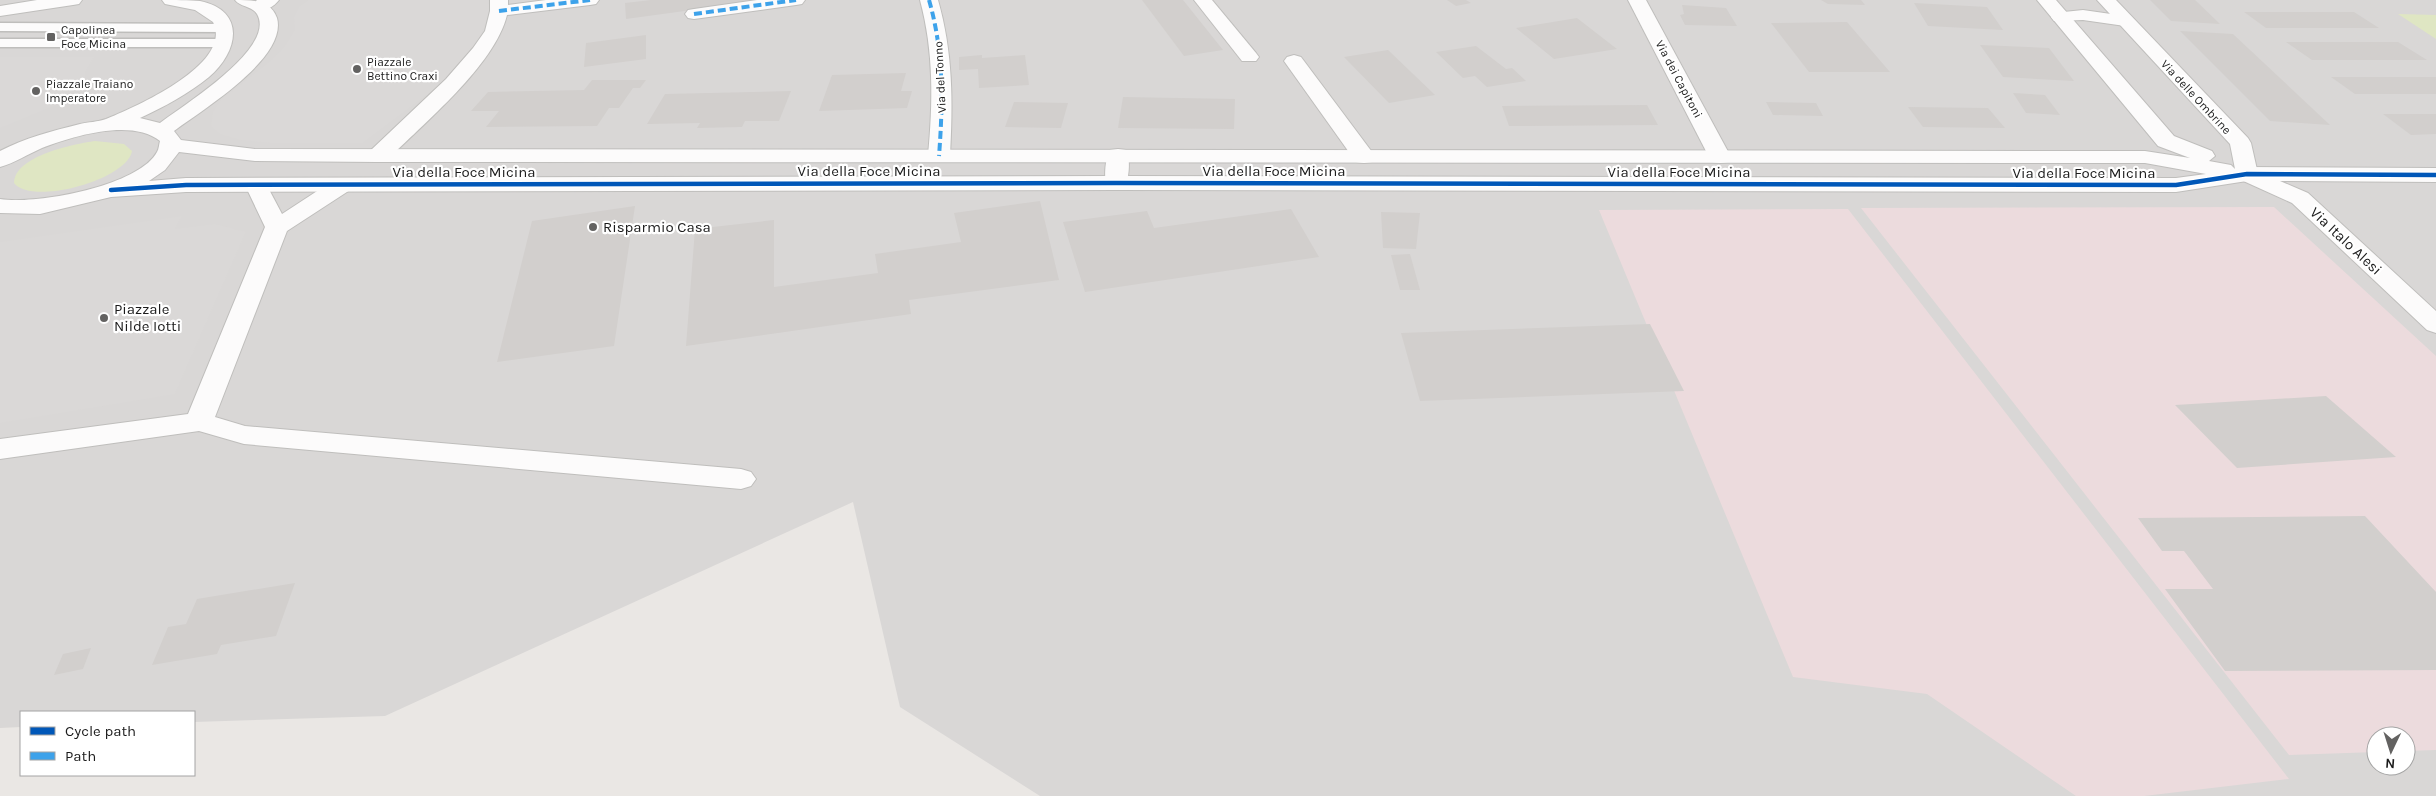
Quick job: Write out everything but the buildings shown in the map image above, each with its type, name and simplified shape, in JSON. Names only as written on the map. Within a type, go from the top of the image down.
[{"type":"street","points":[[0,11],[73,0]]},
{"type":"street","points":[[171,0],[204,9],[216,15],[224,35]]},
{"type":"street","points":[[378,156],[453,83],[480,52],[494,31],[499,6],[590,0]]},
{"type":"street","points":[[694,14],[796,0]]},
{"type":"street","name":"Via del Tonno","points":[[929,0],[936,20],[941,59],[943,105],[939,156]]},
{"type":"street","points":[[1203,0],[1250,57]]},
{"type":"street","name":"Via dei Capitoni","points":[[1637,0],[1720,157]]},
{"type":"street","points":[[2046,0],[2062,9],[2083,15],[2125,21]]},
{"type":"street","points":[[2062,9],[2095,0]]},
{"type":"street","name":"Via delle Ombrine","points":[[2106,0],[2240,143],[2246,174]]},
{"type":"street","name":"Via della Foce Micina","points":[[5,209],[61,204],[111,190],[139,177],[154,167],[166,157],[167,138],[262,48],[268,28],[268,19],[258,2]]},
{"type":"street","points":[[2062,9],[2166,141],[2246,174]]},
{"type":"street","name":"Via della Foce Micina","points":[[108,125],[183,87],[214,61],[224,35]]},
{"type":"street","points":[[1294,61],[1364,157]]},
{"type":"street","name":"Via della Foce Micina","points":[[0,160],[46,139],[77,130],[108,125],[135,124],[167,138],[255,155],[2145,157],[2246,174]]},
{"type":"street","points":[[1116,183],[1118,155]]},
{"type":"street","name":"Via della Foce Micina","points":[[111,190],[186,185],[1116,183],[2176,185],[2246,174],[2436,175]]},
{"type":"street","name":"Via Italo Alesi","points":[[2246,174],[2300,198],[2436,325]]},
{"type":"street","points":[[256,185],[277,227]]},
{"type":"street","points":[[199,422],[277,227],[342,185]]},
{"type":"street","points":[[0,449],[199,422],[244,435],[741,479]]},
{"type":"lane","points":[[0,27],[224,35]]},
{"type":"lane","points":[[0,43],[224,35]]},
{"type":"shaded area","points":[[0,0],[2436,0],[2436,796],[1040,796],[900,707],[853,502],[385,716],[195,722],[195,711],[20,711],[20,727],[0,728]]},
{"type":"shaded area","name":"Piazzale Bettino Craxi","points":[[309,0],[488,0],[490,12],[475,48],[438,86],[362,143],[273,143],[241,140],[220,134],[211,126],[213,112],[222,99],[272,60],[286,45],[295,30],[294,18],[300,6]]},
{"type":"shaded area","name":"Piazzale Traiano Imperatore","points":[[0,57],[94,57],[85,73],[85,79],[58,104],[0,128]]},
{"type":"shaded area","points":[[2274,207],[2436,356],[2436,750],[2416,751],[2416,726],[2366,726],[2366,752],[2289,755],[1861,208]]},
{"type":"shaded area","points":[[1848,209],[2289,779],[2144,796],[2076,796],[1927,694],[1793,677],[1599,210]]},
{"type":"shaded area","name":"Piazzale Nilde Iotti","points":[[182,216],[175,229],[215,224],[246,232],[175,394],[0,423],[0,242]]},
{"type":"green space","points":[[2398,14],[2436,15],[2436,39]]},
{"type":"green space","points":[[95,141],[124,144],[132,151],[126,162],[114,171],[78,187],[39,192],[24,189],[14,183],[17,174],[24,165],[34,159],[60,148]]},
{"type":"marked path","points":[[499,11],[590,0]]},
{"type":"marked path","points":[[694,14],[796,0]]},
{"type":"marked path","points":[[929,0],[941,58],[942,117],[939,156]]},
{"type":"cycle path","points":[[111,190],[186,185],[1116,183],[2176,185],[2247,174],[2436,175]]},
{"type":"place","name":"Capolinea Foce Micina","points":[[51,37]]},
{"type":"place","name":"Piazzale Bettino Craxi","points":[[357,69]]},
{"type":"place","name":"Piazzale Traiano Imperatore","points":[[36,91]]},
{"type":"place","name":"Risparmio Casa","points":[[593,227]]},
{"type":"place","name":"Piazzale Nilde Iotti","points":[[104,318]]}]
